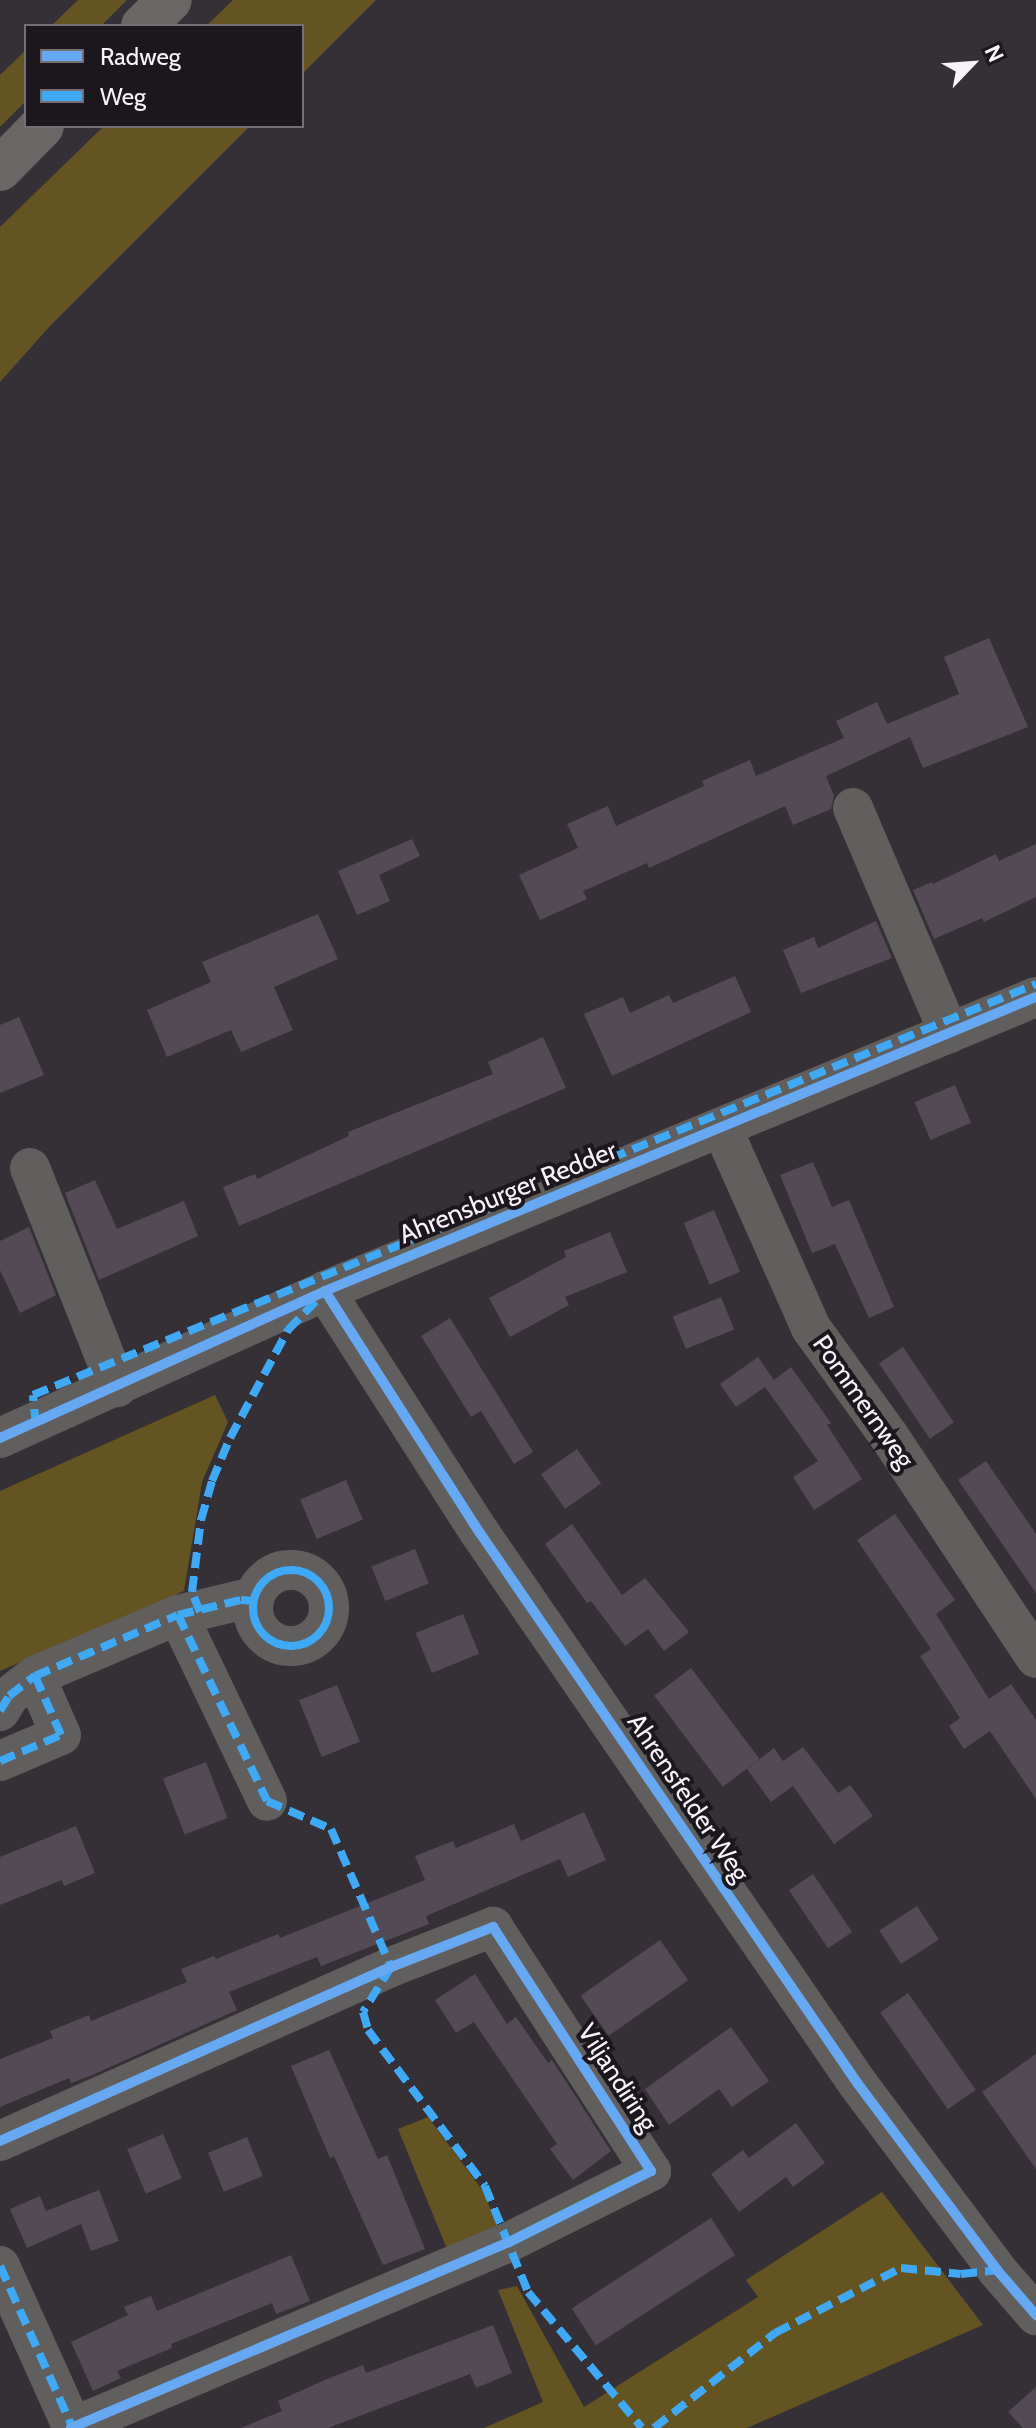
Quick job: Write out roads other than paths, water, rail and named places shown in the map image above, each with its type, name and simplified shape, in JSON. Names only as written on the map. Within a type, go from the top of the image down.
[{"type":"main road","points":[[145,24],[170,0]]},
{"type":"main road","points":[[0,169],[40,128]]},
{"type":"street","points":[[853,808],[949,1033]]},
{"type":"street","name":"Ahrensburger Redder","points":[[0,1438],[325,1291],[1036,997]]},
{"type":"street","name":"Pommernweg","points":[[722,1128],[811,1328],[889,1436],[1036,1658]]},
{"type":"street","points":[[30,1168],[117,1387]]},
{"type":"street","name":"Ahrensfelder Weg","points":[[325,1291],[480,1533],[858,2084],[997,2270],[1036,2315]]},
{"type":"street","points":[[0,1711],[9,1696],[35,1676],[178,1615],[241,1600],[254,1601]]},
{"type":"street","points":[[178,1615],[267,1801]]},
{"type":"street","points":[[0,1761],[61,1735],[35,1676]]},
{"type":"street","name":"Viljandiring","points":[[0,2141],[391,1967],[493,1927],[651,2171],[509,2242],[72,2427],[0,2266]]}]
